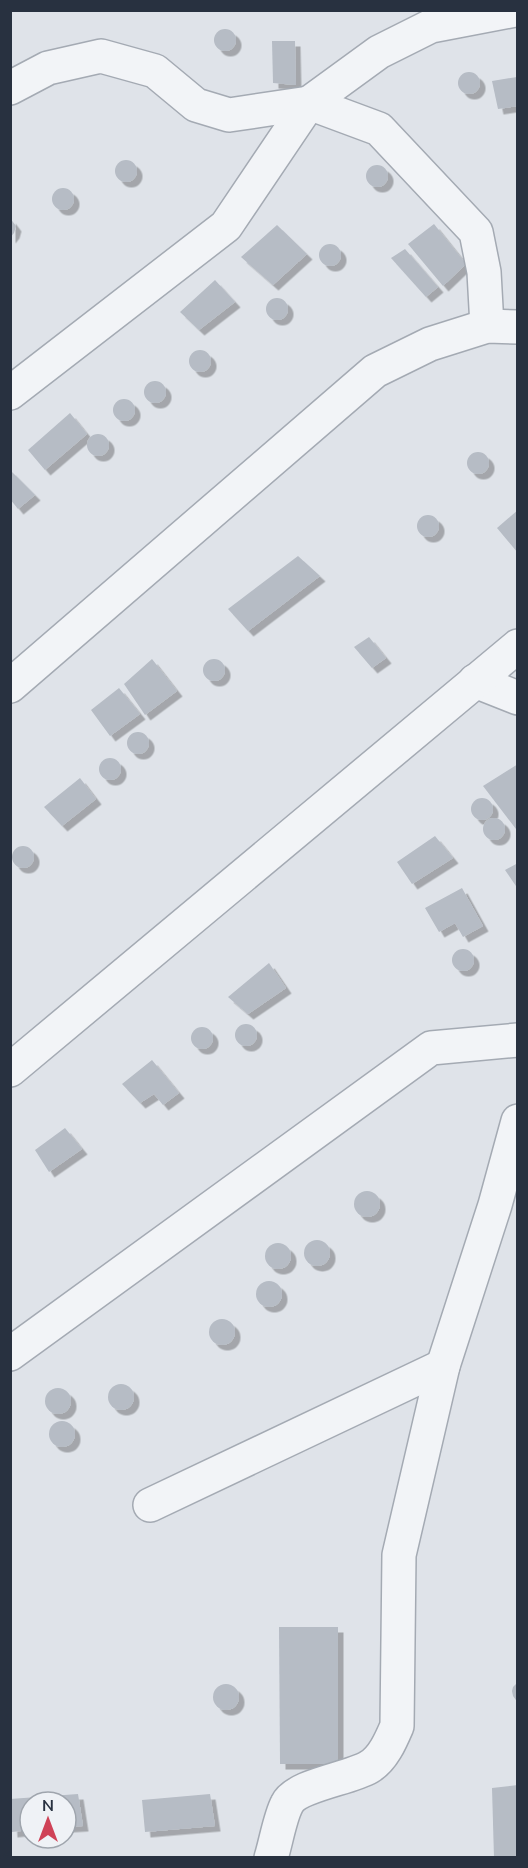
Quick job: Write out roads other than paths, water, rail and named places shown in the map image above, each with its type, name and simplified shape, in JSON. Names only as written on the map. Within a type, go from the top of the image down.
[{"type":"street","points":[[10,393],[226,226],[309,103],[379,52],[431,26],[514,10]]},
{"type":"street","points":[[10,88],[48,68],[101,56],[155,71],[196,105],[229,115],[309,103],[379,129],[476,232],[484,272],[502,326],[430,344],[375,371],[10,686]]},
{"type":"street","points":[[10,1070],[518,646]]},
{"type":"street","points":[[475,681],[518,698]]},
{"type":"street","points":[[10,1354],[431,1048],[518,1040]]},
{"type":"street","points":[[272,1857],[287,1803],[302,1790],[339,1780],[371,1767],[388,1746],[397,1726],[399,1555],[443,1366],[506,1201],[518,1121]]},
{"type":"street","points":[[150,1505],[443,1366]]}]
